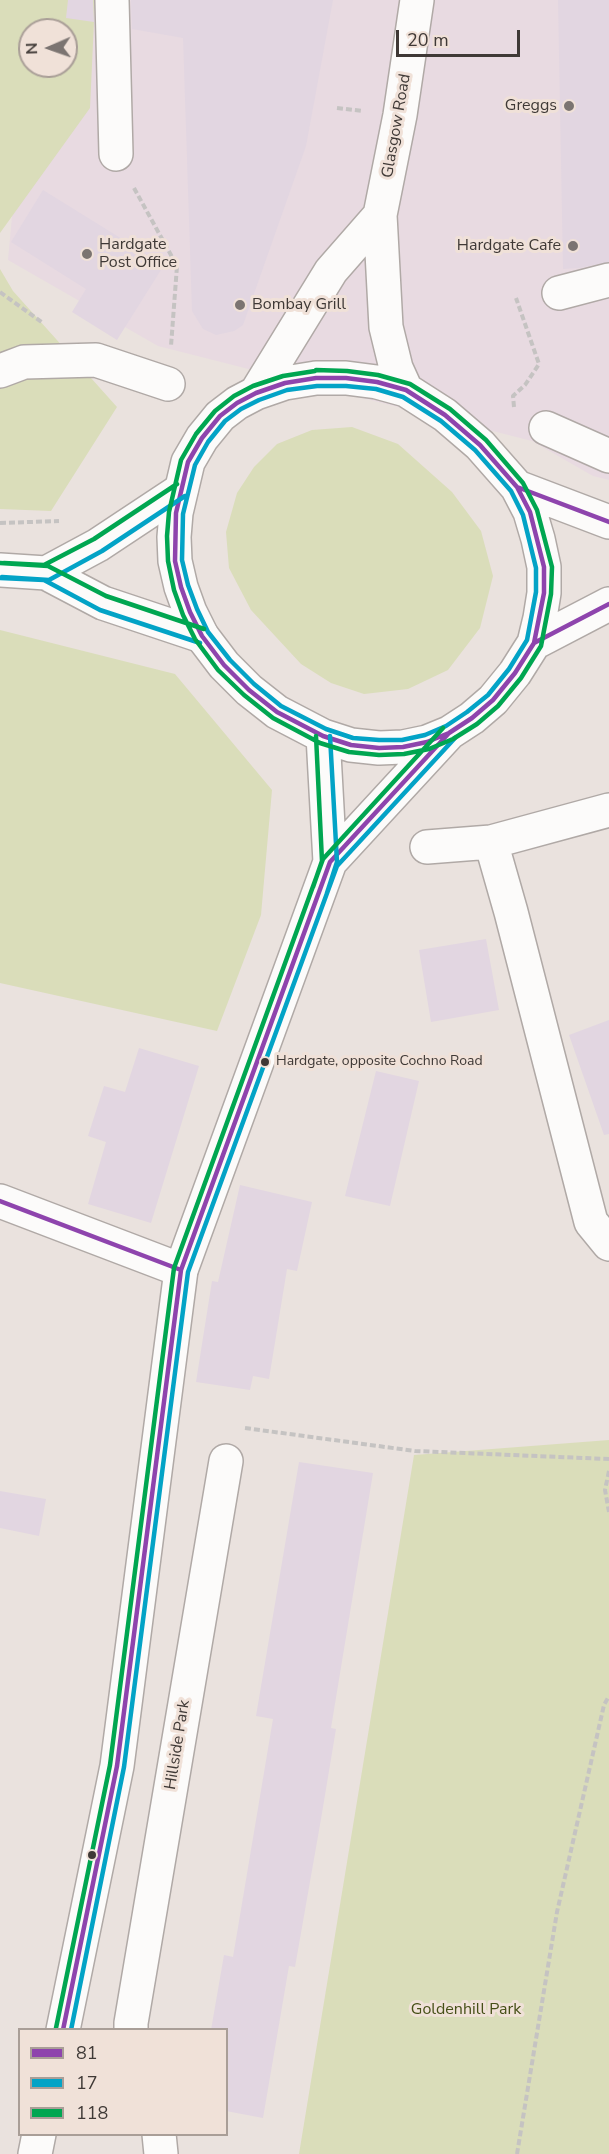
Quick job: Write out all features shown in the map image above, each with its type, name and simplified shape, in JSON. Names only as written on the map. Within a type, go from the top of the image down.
[{"type":"main road","points":[[112,0],[116,154]]},
{"type":"main road","name":"Glasgow Road","points":[[406,390],[396,368],[386,327],[380,215],[400,115],[417,0]]},
{"type":"main road","name":"Glasgow Road","points":[[256,393],[331,272],[380,215]]},
{"type":"main road","points":[[559,293],[609,280]]},
{"type":"main road","points":[[0,371],[24,362],[96,360],[168,384]]},
{"type":"main road","points":[[316,378],[346,378],[377,382],[406,390],[445,415],[480,445],[517,488],[530,512],[544,567],[543,601],[534,643],[515,673],[493,700],[472,718],[449,733],[427,742],[403,747],[379,748],[351,745],[323,736],[277,712],[249,690],[202,636],[184,596],[176,561],[174,537],[181,490],[188,462],[202,438],[220,416],[256,393],[285,383],[316,378]]},
{"type":"main road","points":[[546,428],[609,456]]},
{"type":"main road","points":[[517,488],[609,522]]},
{"type":"main road","points":[[46,573],[98,545],[181,490]]},
{"type":"main road","points":[[0,570],[46,573],[103,603],[202,636]]},
{"type":"main road","points":[[534,643],[609,604]]},
{"type":"main road","points":[[63,2028],[117,1766],[182,1270],[330,861],[449,733]]},
{"type":"main road","points":[[323,736],[330,861]]},
{"type":"main road","points":[[427,847],[491,842],[609,810]]},
{"type":"main road","points":[[491,842],[591,1222],[609,1244]]},
{"type":"main road","points":[[0,1201],[182,1270]]},
{"type":"main road","name":"Hillside Park","points":[[131,2028],[226,1461]]},
{"type":"main road","points":[[34,2154],[38,2136]]},
{"type":"main road","points":[[159,2136],[161,2154]]},
{"type":"path","points":[[337,108],[367,112]]},
{"type":"path","points":[[116,154],[177,266],[168,384]]},
{"type":"path","points":[[516,298],[538,364],[525,385],[513,396],[514,408],[525,424],[546,428]]},
{"type":"path","points":[[0,523],[69,521]]},
{"type":"path","points":[[240,1427],[415,1451],[609,1459]]},
{"type":"path","points":[[609,1471],[605,1490],[609,1512]]},
{"type":"path","points":[[517,2154],[557,1912],[604,1705],[609,1696]]},
{"type":"shaded area","points":[[32,0],[609,0],[609,480],[593,476],[532,441],[158,346],[8,260],[25,78],[78,78],[78,18],[30,18]]},
{"type":"green space","points":[[0,0],[95,0],[90,108],[0,233]]},
{"type":"green space","points":[[0,269],[13,291],[117,407],[51,511],[0,509]]},
{"type":"green space","points":[[352,427],[398,444],[452,492],[481,531],[493,576],[480,628],[448,670],[408,689],[364,694],[331,683],[301,664],[251,610],[229,568],[226,532],[237,493],[254,467],[277,444],[312,430]]},
{"type":"green space","points":[[0,630],[175,674],[272,790],[261,915],[217,1031],[0,983]]},
{"type":"green space","name":"Goldenhill Park","points":[[609,1440],[609,2154],[299,2154],[414,1455]]},
{"type":"building","points":[[68,0],[93,0],[94,22],[66,18]]},
{"type":"building","points":[[131,0],[333,0],[306,146],[243,325],[234,331],[216,335],[203,329],[192,311],[183,38],[132,29]]},
{"type":"building","points":[[558,0],[609,0],[609,262],[563,269]]},
{"type":"building","name":"Hardgate Post Office","points":[[43,190],[164,265],[117,340],[72,312],[86,289],[11,242]]},
{"type":"building","points":[[486,939],[499,1010],[431,1022],[419,950]]},
{"type":"building","points":[[609,1020],[609,1134],[604,1135],[569,1035]]},
{"type":"building","points":[[139,1048],[199,1066],[151,1223],[88,1204],[106,1142],[88,1136],[104,1086],[125,1092]]},
{"type":"building","points":[[376,1071],[419,1081],[390,1206],[345,1196]]},
{"type":"building","points":[[240,1185],[312,1202],[297,1271],[287,1269],[269,1379],[253,1376],[250,1390],[196,1382],[212,1281],[218,1282]]},
{"type":"building","points":[[299,1462],[373,1473],[331,1728],[336,1729],[321,1819],[295,1967],[289,1966],[263,2118],[228,2111],[228,2028],[211,2028],[224,1955],[233,1957],[273,1719],[256,1716]]},
{"type":"building","points":[[0,1491],[46,1499],[39,1536],[0,1528]]},
{"type":"transit line","name":"118","points":[[315,371],[283,376],[253,386],[234,396],[215,411],[196,434],[181,460],[169,512],[168,561],[174,590],[195,639],[218,670],[273,718],[320,743],[349,752],[379,755],[404,754],[429,749],[453,739],[477,724],[498,706],[521,678],[541,646],[551,594],[552,567],[537,510],[523,483],[486,440],[450,409],[410,384],[378,375],[316,370]]},
{"type":"transit line","name":"81","points":[[316,378],[346,378],[377,382],[406,390],[445,415],[480,445],[517,487],[530,512],[544,567],[544,593],[534,643],[515,673],[493,700],[472,718],[449,733],[427,742],[403,747],[379,748],[351,745],[323,736],[277,712],[249,690],[224,665],[202,636],[181,587],[175,561],[176,513],[188,462],[202,438],[220,416],[237,403],[256,393],[285,383],[316,378]]},
{"type":"transit line","name":"17","points":[[317,386],[376,389],[403,397],[441,421],[475,450],[511,491],[523,515],[536,568],[536,592],[527,640],[509,669],[488,695],[446,726],[425,735],[402,740],[353,738],[326,729],[281,706],[230,660],[208,632],[188,585],[182,560],[183,514],[195,465],[208,442],[225,421],[241,409],[287,390],[317,386]]},
{"type":"transit line","name":"118","points":[[4,563],[44,565],[94,539],[177,484]]},
{"type":"transit line","name":"81","points":[[517,487],[609,522]]},
{"type":"transit line","name":"17","points":[[2,577],[49,580],[102,551],[185,496]]},
{"type":"transit line","name":"118","points":[[0,563],[48,566],[106,596],[204,629]]},
{"type":"transit line","name":"17","points":[[0,578],[44,580],[100,610],[200,643]]},
{"type":"transit line","name":"81","points":[[534,643],[609,604]]},
{"type":"transit line","name":"118","points":[[56,2028],[110,1765],[174,1268],[323,859],[443,728]]},
{"type":"transit line","name":"81","points":[[63,2028],[117,1766],[181,1270],[330,862],[449,733]]},
{"type":"transit line","name":"118","points":[[313,887],[322,861],[316,736]]},
{"type":"transit line","name":"17","points":[[327,893],[337,862],[330,736]]},
{"type":"transit line","name":"17","points":[[71,2028],[124,1767],[188,1272],[337,866],[455,738]]},
{"type":"transit line","name":"81","points":[[0,1201],[181,1270]]},
{"type":"place","name":"Greggs","points":[[569,106]]},
{"type":"place","name":"Hardgate Cafe","points":[[573,246]]},
{"type":"place","name":"Hardgate Post Office","points":[[87,254]]},
{"type":"place","name":"Bombay Grill","points":[[240,305]]},
{"type":"place","name":"Hardgate, opposite Cochno Road","points":[[265,1062]]}]
